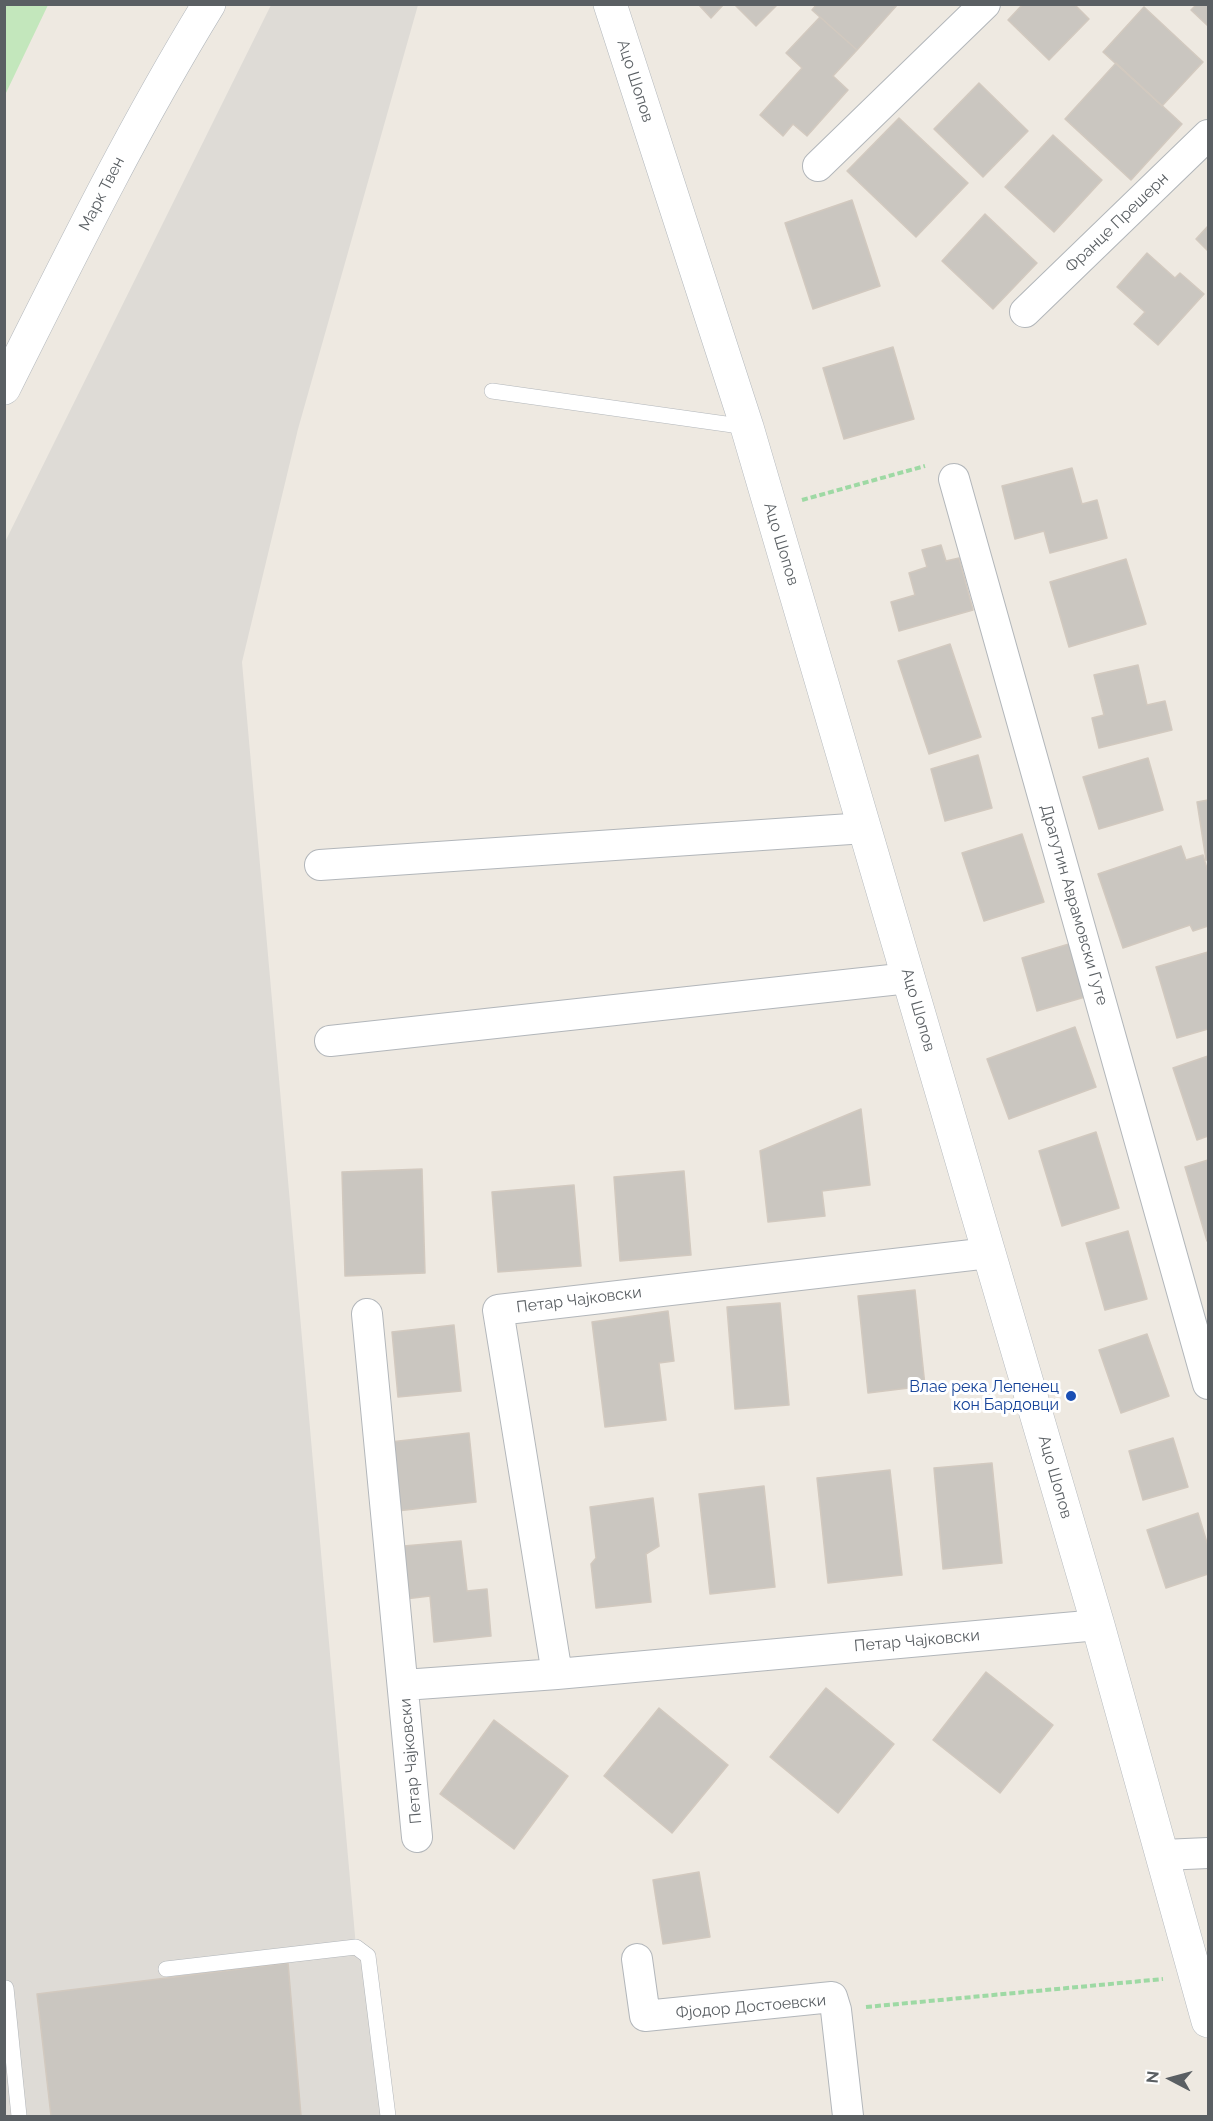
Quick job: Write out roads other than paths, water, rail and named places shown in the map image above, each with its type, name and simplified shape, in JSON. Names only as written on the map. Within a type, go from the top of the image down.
[{"type":"street","name":"Марк Твен","points":[[4,388],[109,179],[209,4]]},
{"type":"street","name":"Ацо Шопов","points":[[610,4],[747,427],[1098,1625],[1209,2021]]},
{"type":"street","points":[[819,166],[985,4]]},
{"type":"street","name":"Франце Прешерн","points":[[1025,312],[1209,135]]},
{"type":"street","name":"Драгутин Аврамовски Гуте","points":[[954,479],[1201,1326],[1209,1384]]},
{"type":"street","points":[[320,865],[865,828]]},
{"type":"street","points":[[330,1041],[909,978]]},
{"type":"street","name":"Петар Чајковски","points":[[557,1674],[498,1310],[989,1253]]},
{"type":"street","name":"Петар Чајковски","points":[[367,1314],[417,1837]]},
{"type":"street","name":"Петар Чајковски","points":[[404,1685],[557,1674],[1098,1625]]},
{"type":"street","points":[[1163,1855],[1209,1854]]},
{"type":"street","name":"Фјодор Достоевски","points":[[637,1959],[645,2016],[832,1997],[836,2010],[848,2116]]},
{"type":"lane","points":[[492,391],[747,427]]},
{"type":"lane","points":[[166,1969],[356,1947],[368,1956],[388,2116]]},
{"type":"lane","points":[[6,1988],[19,2116]]},
{"type":"place","name":"Влае река Лепенец кон Бардовци","points":[[1071,1396]]}]
